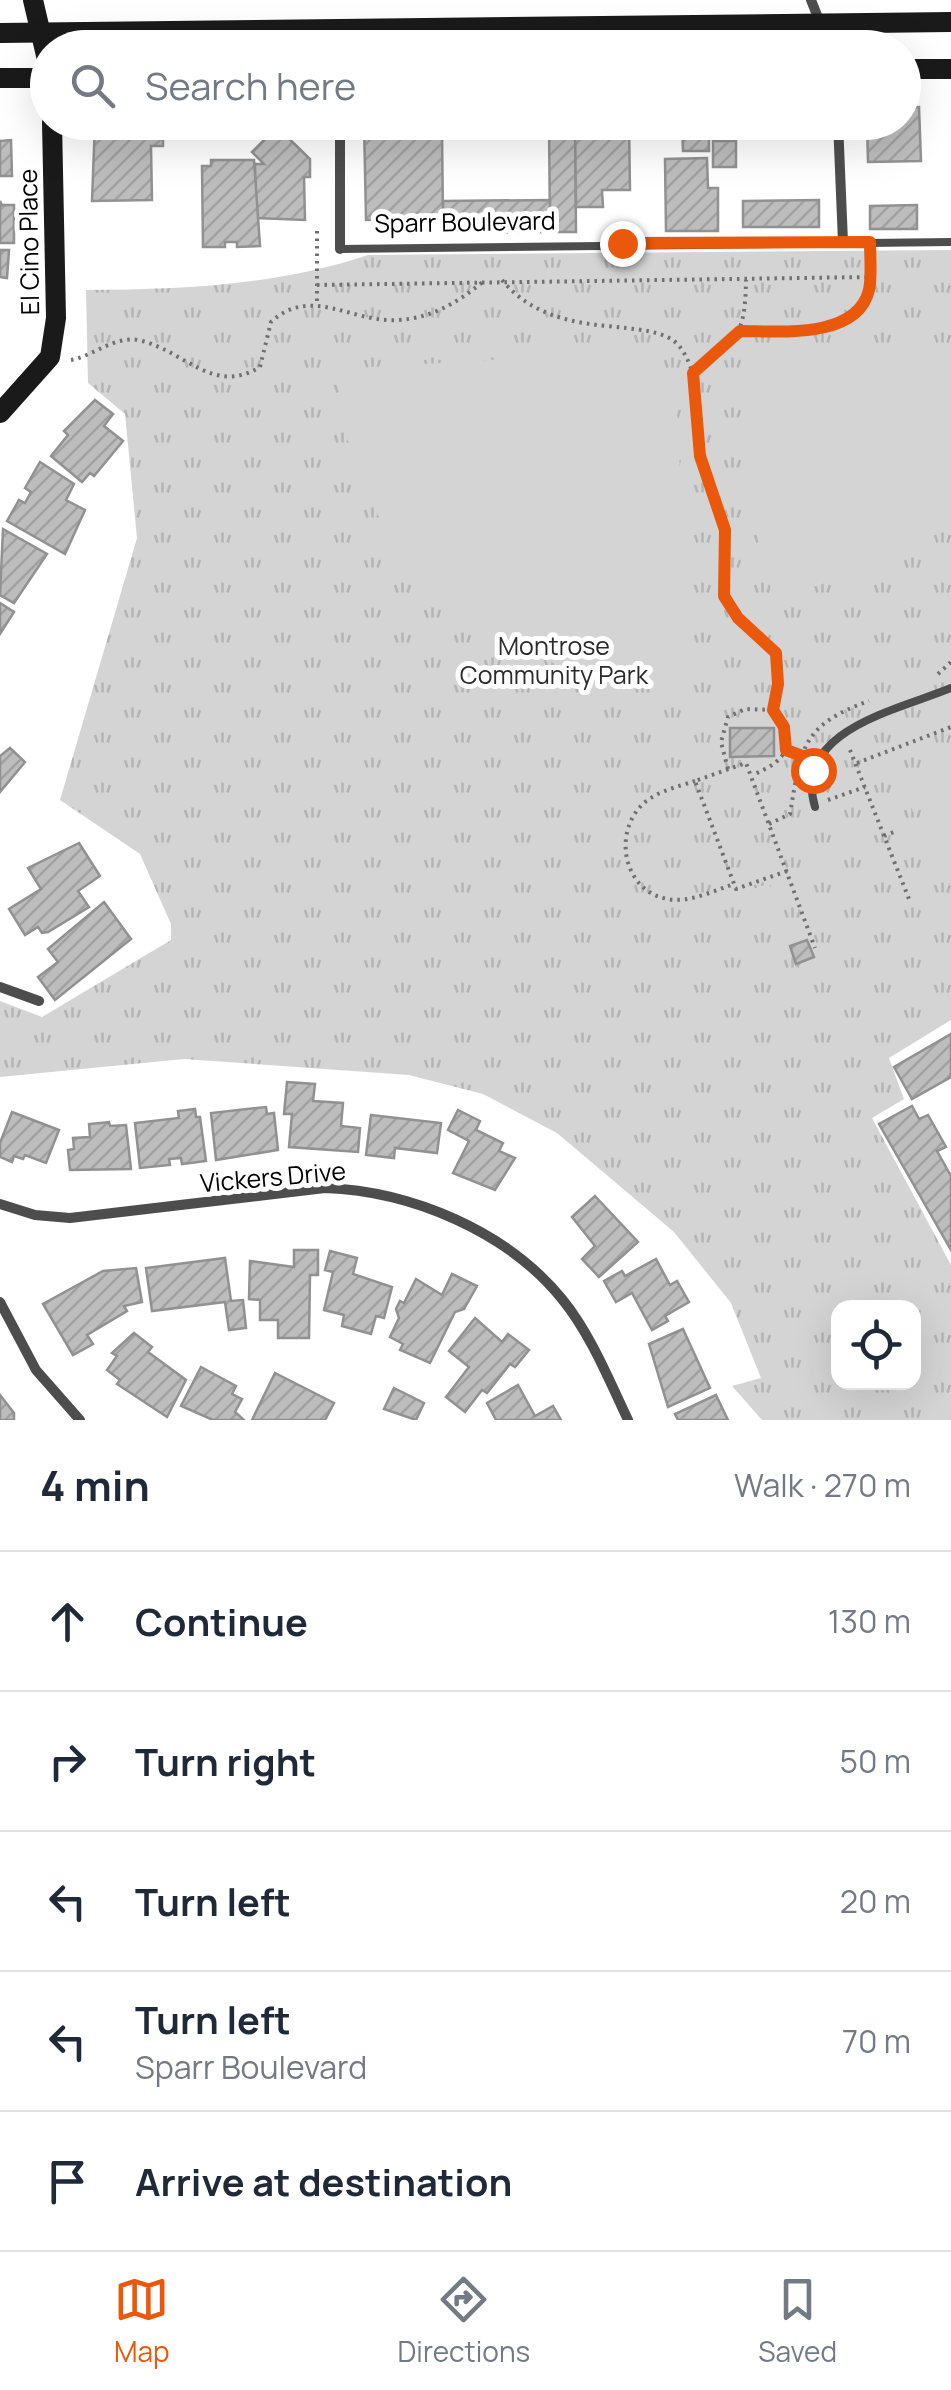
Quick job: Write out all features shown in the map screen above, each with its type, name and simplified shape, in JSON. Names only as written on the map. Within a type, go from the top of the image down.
[{"type":"main road","points":[[33,0],[38,30]]},
{"type":"main road","points":[[617,30],[951,22]]},
{"type":"main road","points":[[0,34],[30,33]]},
{"type":"main road","points":[[921,69],[951,69]]},
{"type":"main road","points":[[0,78],[30,78]]},
{"type":"main road","name":"El Cino Place","points":[[0,413],[49,360],[56,318],[52,140]]},
{"type":"street","points":[[811,0],[826,30]]},
{"type":"street","points":[[340,140],[340,249]]},
{"type":"street","points":[[839,140],[843,242]]},
{"type":"street","points":[[0,986],[39,1001]]},
{"type":"street","name":"Vickers Drive","points":[[0,1204],[35,1215],[70,1218],[326,1188],[359,1190],[426,1207],[495,1241],[530,1266],[563,1300],[628,1420]]},
{"type":"street","points":[[0,1302],[36,1370],[80,1420]]},
{"type":"lane","name":"Sparr Boulevard","points":[[340,249],[951,242]]},
{"type":"lane","points":[[815,806],[810,791],[816,761],[826,744],[951,688]]},
{"type":"path","points":[[317,302],[318,230]]},
{"type":"path","points":[[740,331],[813,329],[840,322],[864,301],[870,277],[870,242]]},
{"type":"path","points":[[317,286],[870,277]]},
{"type":"path","points":[[502,280],[516,297],[556,318],[598,328],[665,334],[678,345],[693,373],[700,456],[725,530],[724,596],[738,618],[776,653],[778,684],[773,710],[784,727],[786,750],[776,766],[751,776]]},
{"type":"path","points":[[693,373],[740,331],[745,322],[746,280]]},
{"type":"path","points":[[74,360],[134,340],[171,351],[216,377],[238,380],[260,368],[271,322],[294,304],[317,302],[367,318],[414,318],[456,304],[484,281]]},
{"type":"path","points":[[728,769],[722,742],[728,717],[745,709],[773,710]]},
{"type":"path","points":[[856,764],[951,727]]},
{"type":"path","points":[[844,733],[909,899]]},
{"type":"path","points":[[786,750],[816,761]]},
{"type":"path","points":[[734,884],[698,897],[667,899],[650,892],[630,869],[625,842],[640,807],[653,796],[746,763],[815,948]]},
{"type":"path","points":[[696,781],[736,889],[786,870]]},
{"type":"path","points":[[815,806],[865,787]]},
{"type":"path","points":[[884,836],[894,832]]},
{"type":"green space","name":"Montrose Community Park","points":[[951,250],[951,1020],[889,1058],[904,1099],[872,1118],[951,1265],[951,1420],[762,1420],[732,1386],[761,1378],[731,1303],[674,1232],[557,1133],[483,1094],[409,1075],[184,1059],[0,1077],[0,1001],[42,1017],[171,940],[171,924],[140,854],[60,800],[137,538],[125,414],[88,383],[86,290],[193,287],[333,265],[368,255]]},
{"type":"green space","points":[[788,350],[951,359],[951,490],[914,535],[867,568],[817,586],[771,590],[744,467],[742,399],[750,373],[765,356]]},
{"type":"green space","points":[[642,351],[662,364],[676,390],[690,678],[565,669],[514,643],[440,595],[387,537],[341,424],[340,369]]},
{"type":"green space","points":[[951,757],[951,798],[913,812],[900,775]]},
{"type":"green space","points":[[951,825],[951,866],[935,871],[922,836]]},
{"type":"green space","points":[[769,883],[782,918],[753,928],[740,894]]},
{"type":"building","points":[[11,140],[12,176],[0,176],[0,141]]},
{"type":"building","points":[[94,140],[163,140],[163,146],[151,146],[152,200],[92,201]]},
{"type":"building","points":[[264,140],[290,140],[310,159],[310,177],[304,177],[305,220],[256,218],[255,164],[264,164],[252,152]]},
{"type":"building","points":[[364,140],[442,140],[443,219],[366,220]]},
{"type":"building","points":[[549,140],[575,140],[576,232],[550,232]]},
{"type":"building","points":[[575,140],[629,140],[630,190],[602,190],[603,207],[576,207]]},
{"type":"building","points":[[683,140],[709,140],[709,151],[683,151]]},
{"type":"building","points":[[867,140],[920,140],[921,161],[868,162]]},
{"type":"building","points":[[713,141],[736,141],[736,167],[713,167]]},
{"type":"building","points":[[707,158],[708,188],[718,188],[718,231],[666,231],[665,159]]},
{"type":"building","points":[[211,160],[254,160],[260,246],[237,247],[237,242],[225,242],[225,247],[203,247],[202,166],[211,166]]},
{"type":"building","points":[[550,200],[550,232],[444,233],[443,201]]},
{"type":"building","points":[[819,200],[819,227],[743,227],[743,201]]},
{"type":"building","points":[[0,201],[2,205],[14,205],[14,243],[0,243]]},
{"type":"building","points":[[917,205],[917,229],[870,229],[870,206]]},
{"type":"building","points":[[0,250],[9,250],[7,278],[0,277]]},
{"type":"building","points":[[95,400],[113,414],[104,426],[123,441],[94,476],[90,473],[82,482],[51,456],[68,435],[64,431]]},
{"type":"building","points":[[40,462],[74,484],[66,500],[85,510],[65,554],[7,521],[19,500],[25,503],[31,492],[25,488]]},
{"type":"building","points":[[3,529],[47,554],[14,603],[0,595]]},
{"type":"building","points":[[0,603],[14,612],[0,634]]},
{"type":"building","points":[[730,728],[774,728],[774,756],[730,757]]},
{"type":"building","points":[[10,748],[25,762],[0,792],[0,756]]},
{"type":"building","points":[[79,843],[100,876],[78,891],[89,907],[48,932],[42,933],[38,927],[25,935],[9,909],[41,889],[28,868]]},
{"type":"building","points":[[104,902],[131,939],[55,1000],[38,977],[58,962],[48,949]]},
{"type":"building","points":[[807,940],[814,957],[796,964],[790,946]]},
{"type":"building","points":[[951,1034],[951,1077],[912,1099],[894,1067]]},
{"type":"building","points":[[287,1082],[315,1084],[313,1101],[343,1103],[341,1126],[360,1128],[358,1152],[289,1147],[292,1114],[284,1114]]},
{"type":"building","points":[[912,1106],[919,1119],[928,1115],[946,1147],[937,1151],[951,1176],[951,1250],[879,1124]]},
{"type":"building","points":[[266,1107],[267,1114],[274,1113],[278,1150],[216,1160],[211,1113]]},
{"type":"building","points":[[195,1109],[196,1117],[200,1117],[206,1161],[182,1164],[181,1158],[169,1159],[170,1165],[140,1168],[135,1123],[179,1118],[178,1111]]},
{"type":"building","points":[[458,1110],[480,1121],[476,1130],[503,1143],[499,1151],[515,1158],[495,1190],[453,1173],[469,1141],[448,1130]]},
{"type":"building","points":[[12,1112],[59,1130],[46,1163],[25,1155],[23,1159],[14,1156],[12,1162],[0,1157],[0,1143]]},
{"type":"building","points":[[371,1115],[441,1123],[437,1153],[395,1148],[394,1158],[366,1155]]},
{"type":"building","points":[[109,1122],[110,1126],[126,1125],[131,1169],[70,1170],[68,1150],[74,1149],[73,1138],[90,1137],[89,1124]]},
{"type":"building","points":[[595,1196],[638,1242],[599,1277],[582,1259],[595,1246],[572,1217]]},
{"type":"building","points":[[294,1250],[318,1250],[318,1275],[310,1275],[309,1338],[278,1338],[278,1320],[260,1320],[260,1300],[249,1299],[250,1261],[294,1267]]},
{"type":"building","points":[[330,1251],[357,1258],[353,1274],[392,1287],[384,1318],[376,1316],[371,1334],[342,1326],[344,1315],[324,1310],[333,1272],[325,1270]]},
{"type":"building","points":[[225,1258],[231,1301],[243,1300],[246,1328],[229,1330],[225,1302],[152,1311],[146,1268]]},
{"type":"building","points":[[656,1259],[670,1285],[677,1281],[689,1302],[665,1316],[668,1321],[652,1330],[632,1293],[616,1302],[604,1281],[622,1271],[625,1276]]},
{"type":"building","points":[[136,1268],[142,1302],[124,1306],[127,1311],[87,1335],[93,1344],[73,1355],[43,1304],[103,1271]]},
{"type":"building","points":[[452,1274],[477,1286],[464,1309],[455,1312],[430,1363],[400,1350],[403,1344],[390,1337],[399,1318],[396,1309],[400,1301],[404,1303],[416,1279],[442,1295]]},
{"type":"building","points":[[475,1318],[502,1342],[508,1334],[529,1350],[515,1367],[510,1364],[487,1393],[482,1390],[465,1412],[446,1397],[469,1367],[449,1351]]},
{"type":"building","points":[[683,1329],[710,1388],[668,1407],[649,1344]]},
{"type":"building","points":[[134,1333],[152,1347],[148,1352],[186,1380],[167,1417],[117,1384],[120,1380],[107,1370],[117,1356],[112,1353]]},
{"type":"building","points":[[201,1367],[236,1386],[232,1394],[242,1399],[235,1412],[244,1420],[213,1420],[181,1406]]},
{"type":"building","points":[[275,1373],[334,1403],[325,1420],[252,1420]]},
{"type":"building","points":[[518,1385],[535,1416],[553,1406],[561,1420],[496,1420],[487,1403]]},
{"type":"building","points":[[394,1388],[424,1403],[416,1420],[384,1409]]},
{"type":"building","points":[[0,1395],[14,1413],[14,1420],[0,1420]]},
{"type":"building","points":[[716,1395],[728,1420],[678,1420],[675,1414]]},
{"type":"route","points":[[622,243],[870,242],[869,290],[857,311],[840,322],[813,329],[740,331],[693,373],[701,464],[725,530],[724,596],[738,618],[776,653],[778,698],[773,710],[784,727],[786,750],[816,761],[813,770]]}]
